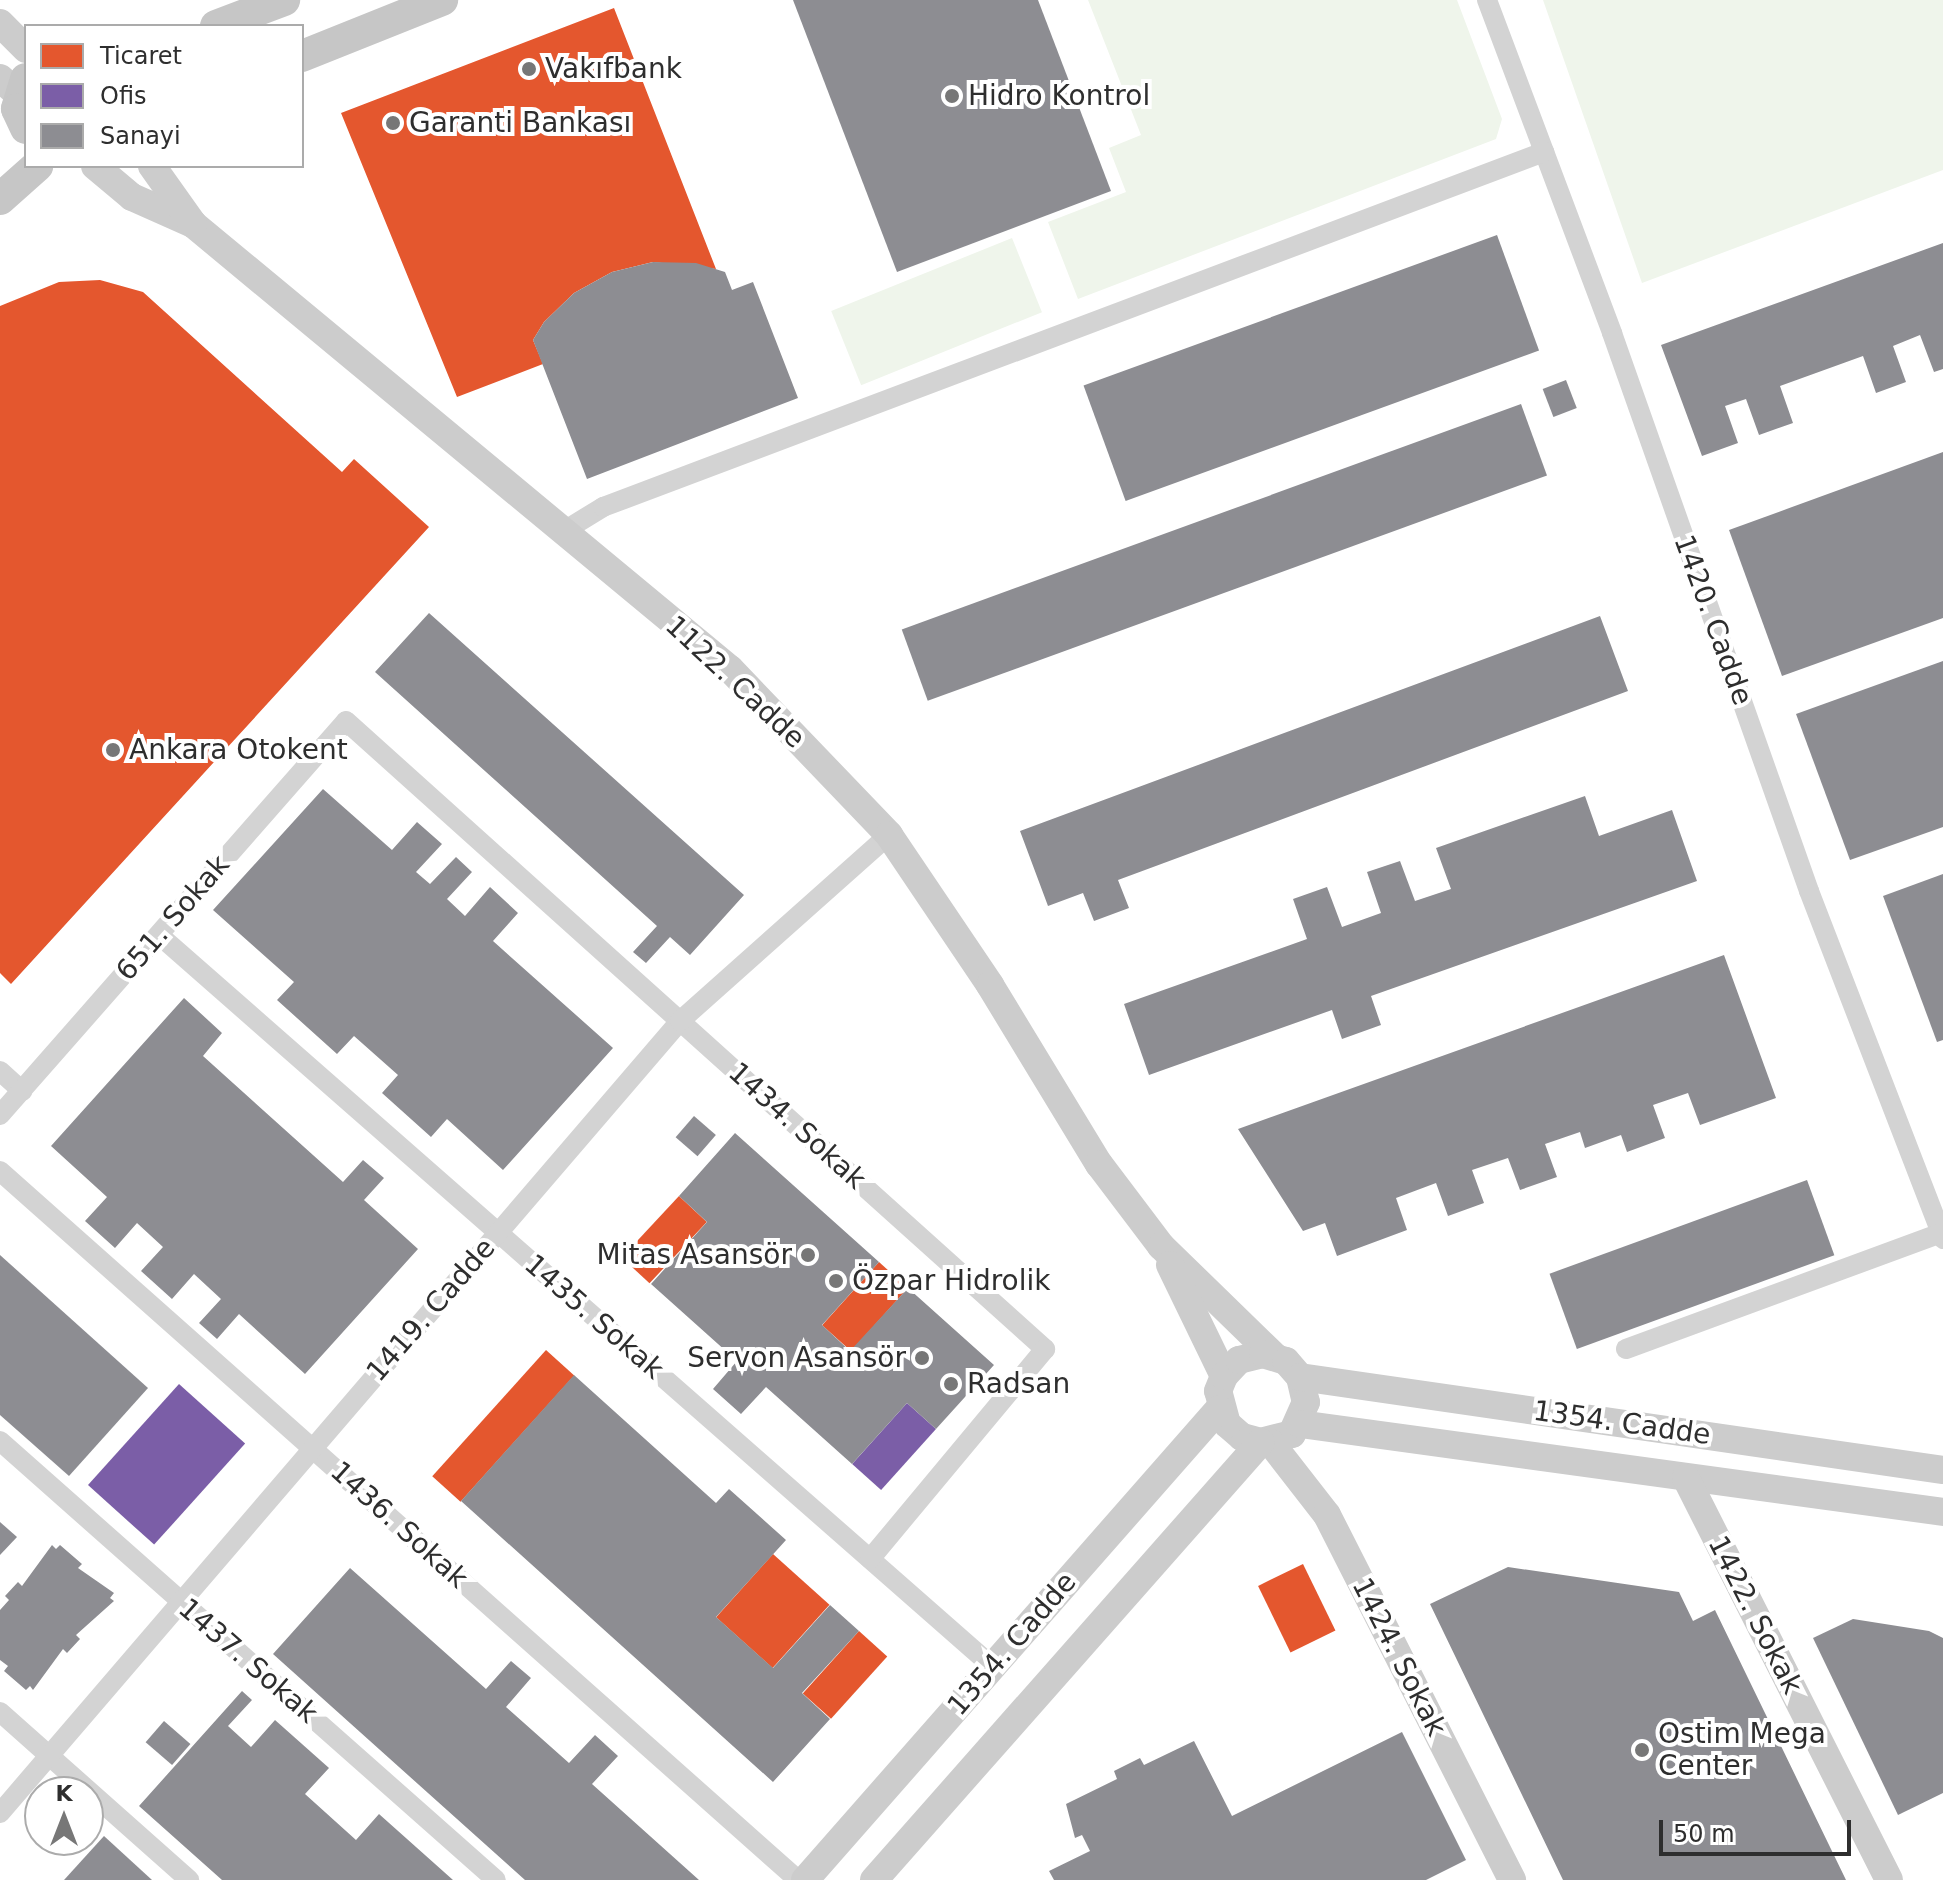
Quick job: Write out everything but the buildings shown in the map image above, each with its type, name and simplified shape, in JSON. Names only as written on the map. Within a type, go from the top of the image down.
[{"type":"main road","points":[[221,24],[284,0]]},
{"type":"main road","points":[[304,55],[442,0]]},
{"type":"main road","points":[[0,23],[24,47]]},
{"type":"main road","points":[[0,199],[35,168]]},
{"type":"main road","name":"1122. Cadde","points":[[97,168],[132,197],[193,224]]},
{"type":"main road","name":"1122. Cadde","points":[[153,168],[193,224],[730,669],[889,835],[990,985],[1099,1164],[1161,1246]]},
{"type":"main road","points":[[1161,1246],[1274,1356],[1300,1377],[1306,1402],[1281,1436]]},
{"type":"main road","points":[[1161,1246],[1224,1376],[1219,1409]]},
{"type":"main road","points":[[1224,1376],[1239,1360],[1274,1356]]},
{"type":"main road","name":"1354. Cadde","points":[[1300,1377],[1943,1470]]},
{"type":"main road","name":"1354. Cadde","points":[[805,1880],[1219,1409],[1242,1437],[1281,1436],[1686,1478],[1943,1512]]},
{"type":"main road","name":"1354. Cadde","points":[[874,1880],[1281,1436]]},
{"type":"main road","name":"1424. Sokak","points":[[1281,1436],[1327,1515],[1512,1880]]},
{"type":"main road","name":"1422. Sokak","points":[[1686,1478],[1889,1880]]},
{"type":"street","name":"1420. Cadde","points":[[1487,0],[1809,891],[1942,1236]]},
{"type":"street","points":[[564,531],[618,501],[1544,152]]},
{"type":"street","name":"651. Sokak","points":[[0,1115],[346,721]]},
{"type":"street","name":"1434. Sokak","points":[[346,721],[1045,1349],[870,1559]]},
{"type":"street","name":"1419. Cadde","points":[[0,1813],[680,1021],[889,835]]},
{"type":"street","name":"1435. Sokak","points":[[159,935],[993,1667]]},
{"type":"street","points":[[0,1071],[22,1091]]},
{"type":"street","name":"1436. Sokak","points":[[0,1171],[798,1880]]},
{"type":"street","points":[[1626,1349],[1942,1236]]},
{"type":"street","name":"1437. Sokak","points":[[0,1441],[496,1880]]},
{"type":"street","points":[[0,1712],[189,1880]]},
{"type":"shaded area","points":[[1088,0],[1457,0],[1502,119],[1496,139],[1078,299],[1048,222],[1126,192],[1109,148],[1141,135]]},
{"type":"shaded area","points":[[1543,0],[1943,0],[1943,170],[1642,283]]},
{"type":"shaded area","points":[[1012,238],[1042,312],[861,385],[831,311]]},
{"type":"place","name":"Vakıfbank","points":[[529,69]]},
{"type":"place","name":"Hidro Kontrol","points":[[952,96]]},
{"type":"place","name":"Garanti Bankası","points":[[393,123]]},
{"type":"place","name":"Ankara Otokent","points":[[113,750]]},
{"type":"place","name":"Mitas Asansör","points":[[808,1255]]},
{"type":"place","name":"Özpar Hidrolik","points":[[836,1281]]},
{"type":"place","name":"Servon Asansör","points":[[922,1358]]},
{"type":"place","name":"Radsan","points":[[951,1384]]},
{"type":"place","name":"Ostim Mega Center","points":[[1642,1750]]}]
